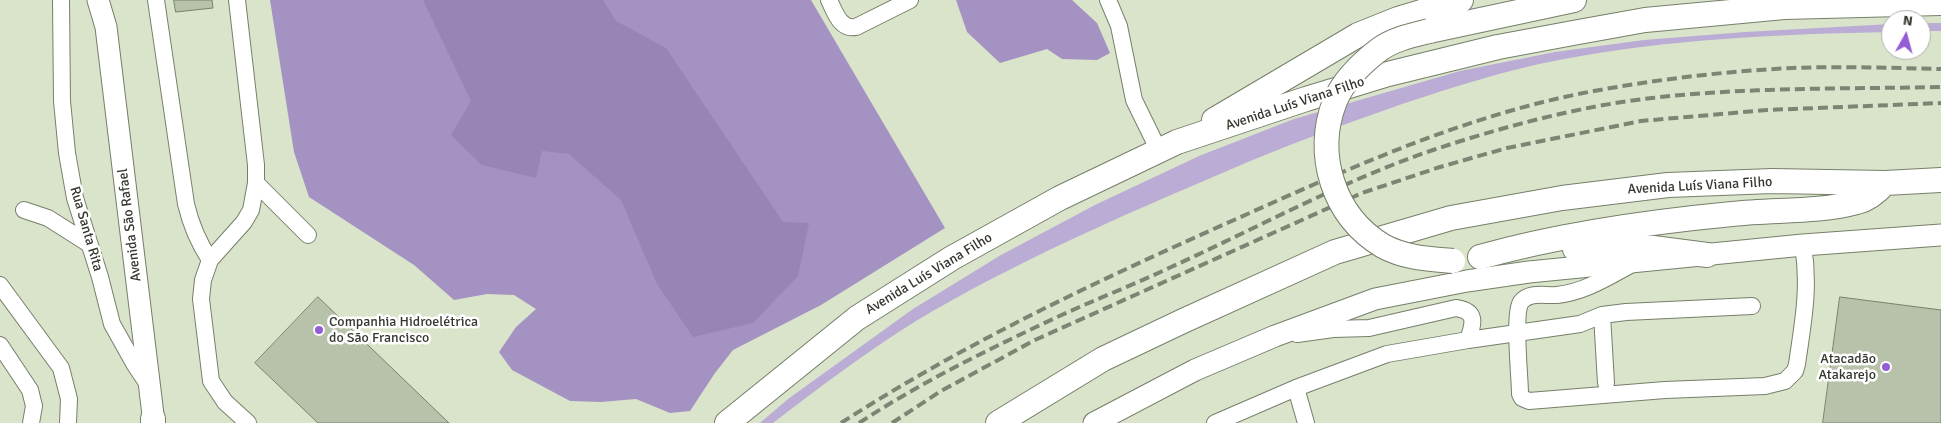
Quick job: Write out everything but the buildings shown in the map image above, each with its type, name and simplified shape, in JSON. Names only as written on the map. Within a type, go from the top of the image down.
[{"type":"highway","points":[[1168,147],[1358,35],[1398,18],[1461,0]]},
{"type":"highway","points":[[1574,0],[1405,37],[1381,49],[1350,77],[1336,99],[1328,123],[1326,156],[1331,181],[1342,206],[1364,231],[1384,246],[1409,257],[1453,261],[1534,243],[1688,219],[1734,213],[1842,205],[1869,198],[1885,183]]},
{"type":"highway","name":"Avenida Luís Viana Filho","points":[[727,423],[857,318],[944,263],[1060,198],[1168,147],[1306,99],[1388,74],[1498,47],[1645,20],[1784,7],[1941,3]]},
{"type":"highway","name":"Avenida Luís Viana Filho","points":[[998,423],[1103,360],[1183,321],[1335,252],[1451,218],[1562,198],[1668,185],[1772,181],[1885,183],[1941,180]]},
{"type":"highway","points":[[1480,256],[1600,248],[1653,248],[1707,256]]},
{"type":"main road","name":"Avenida São Rafael","points":[[98,0],[106,27],[153,422]]},
{"type":"main road","name":"Avenida São Rafael","points":[[106,27],[110,0]]},
{"type":"main road","points":[[1094,423],[1120,415],[1195,370],[1275,336],[1375,299],[1529,272],[1707,256],[1803,245],[1941,234]]},
{"type":"street","name":"Rua Santa Rita","points":[[61,0],[62,101],[67,153],[75,198],[100,277],[112,324],[150,387]]},
{"type":"street","points":[[156,0],[186,204],[191,225],[210,260]]},
{"type":"street","points":[[237,0],[256,166],[256,183],[251,210],[244,222],[210,260],[203,280],[201,299],[210,381],[224,402],[248,423]]},
{"type":"street","points":[[829,0],[843,25],[851,28],[910,0]]},
{"type":"street","points":[[1108,0],[1118,26],[1134,100],[1168,147]]},
{"type":"street","points":[[256,183],[308,235]]},
{"type":"street","points":[[24,210],[48,218],[89,244]]},
{"type":"street","points":[[1638,261],[1588,287],[1559,295],[1530,295],[1521,303],[1518,309],[1518,334],[1520,394],[1522,398],[1529,401],[1664,390],[1764,386],[1785,381],[1795,371],[1797,364],[1807,291],[1803,245]]},
{"type":"street","points":[[0,285],[61,368],[69,399],[68,423]]},
{"type":"street","points":[[1215,423],[1296,388],[1387,354],[1580,324],[1602,316],[1638,311],[1752,306]]},
{"type":"street","points":[[1275,336],[1333,329],[1369,328],[1456,308],[1469,312],[1472,319],[1473,326],[1468,340]]},
{"type":"street","points":[[1602,316],[1606,384]]},
{"type":"street","points":[[0,345],[30,390],[34,406],[31,423]]},
{"type":"street","points":[[1296,388],[1306,423]]},
{"type":"shaded area","points":[[270,0],[811,0],[945,228],[821,305],[733,350],[690,411],[670,413],[636,399],[601,402],[570,401],[512,370],[499,352],[516,327],[536,309],[514,295],[487,294],[454,300],[414,265],[309,197],[294,152]]},
{"type":"shaded area","points":[[423,0],[603,0],[616,21],[666,48],[783,222],[809,223],[798,276],[753,323],[693,337],[657,284],[621,200],[569,154],[542,151],[536,178],[482,165],[451,135],[471,101]]},
{"type":"shaded area","points":[[956,0],[1072,0],[1097,23],[1110,53],[1097,60],[1062,59],[1047,49],[1000,63],[967,32]]},
{"type":"shaded area","points":[[1931,23],[1941,23],[1941,31],[1931,31]]},
{"type":"shaded area","points":[[1881,25],[1881,32],[1808,34],[1683,42],[1600,53],[1519,69],[1402,104],[1248,162],[1030,259],[953,299],[897,333],[843,370],[773,423],[760,423],[788,399],[913,309],[1001,255],[1095,205],[1199,156],[1294,119],[1460,71],[1555,52],[1644,40]]},
{"type":"railway","points":[[841,423],[936,366],[1033,314],[1183,243],[1321,181],[1455,128],[1547,101],[1594,91],[1669,79],[1743,71],[1811,67],[1941,69]]},
{"type":"railway","points":[[859,423],[906,394],[954,368],[1053,319],[1155,275],[1366,176],[1459,141],[1569,112],[1652,98],[1760,90],[1941,87]]},
{"type":"railway","points":[[892,423],[941,391],[1035,340],[1362,193],[1440,167],[1507,148],[1641,121],[1767,110],[1941,103]]},
{"type":"place","name":"Companhia Hidroelétrica do São Francisco","points":[[319,330]]},
{"type":"place","name":"Atacadão Atakarejo","points":[[1886,367]]}]
